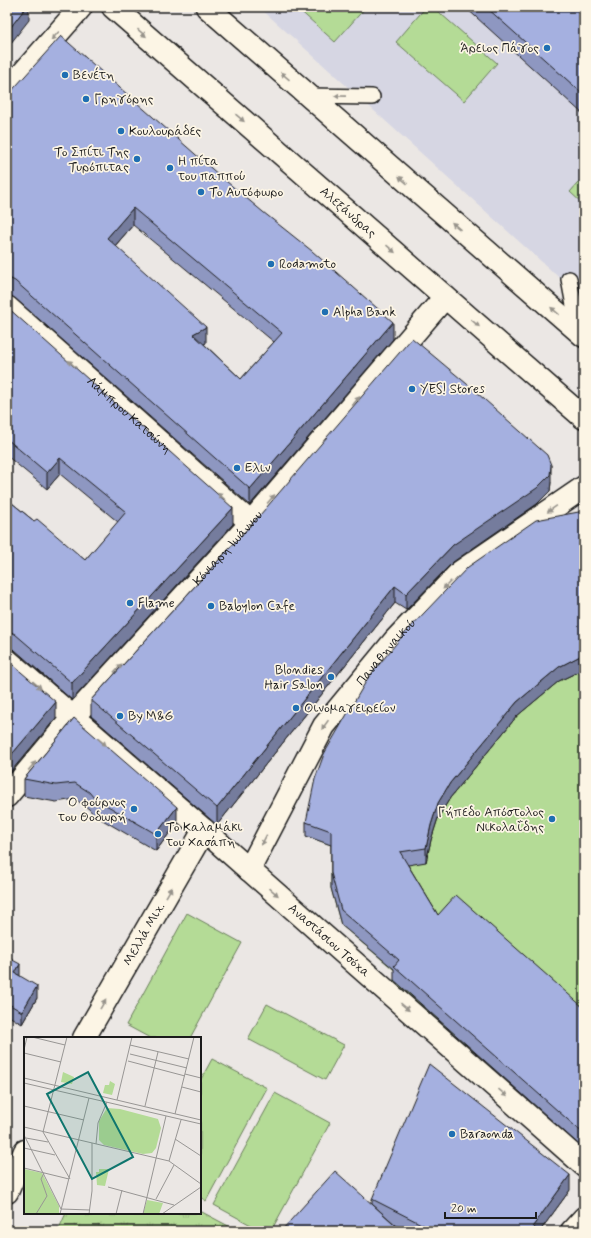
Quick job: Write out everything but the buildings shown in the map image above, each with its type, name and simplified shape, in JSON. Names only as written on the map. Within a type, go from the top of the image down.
[{"type":"street","points":[[7,91],[81,7]]},
{"type":"street","name":"Αλεξάνδρας","points":[[113,7],[584,418]]},
{"type":"street","points":[[207,7],[581,334]]},
{"type":"street","name":"Κόνιαρη Ιωάννου","points":[[7,796],[73,716],[251,523],[445,297]]},
{"type":"street","name":"Λάμπρου Κατσώνη","points":[[7,307],[251,523]]},
{"type":"street","name":"Παναθηναικού","points":[[249,870],[324,726],[395,640],[460,572],[584,486]]},
{"type":"street","name":"Αναστάσιου Τσόχα","points":[[7,660],[204,830],[584,1165]]},
{"type":"street","name":"Μελλά Μιχ.","points":[[85,1037],[204,830]]},
{"type":"street","points":[[7,1192],[24,1153]]},
{"type":"street","points":[[572,1231],[584,1218]]},
{"type":"lane","points":[[307,96],[372,97]]},
{"type":"lane","points":[[569,279],[581,334]]},
{"type":"shaded area","points":[[259,7],[584,7],[584,300]]},
{"type":"green space","points":[[296,7],[366,7],[335,42]]},
{"type":"green space","points":[[426,7],[433,7],[497,63],[464,101],[396,42]]},
{"type":"green space","points":[[584,176],[584,205],[570,192]]},
{"type":"green space","points":[[584,525],[584,1149],[393,981],[399,974],[341,925],[331,888],[331,845],[306,836]]},
{"type":"green space","points":[[187,913],[242,943],[191,1037],[148,1037],[126,1025]]},
{"type":"green space","points":[[267,1004],[344,1045],[325,1080],[248,1039]]},
{"type":"green space","points":[[212,1059],[267,1088],[206,1201],[201,1198],[201,1079]]},
{"type":"green space","points":[[275,1093],[330,1123],[271,1231],[262,1231],[214,1205]]},
{"type":"green space","points":[[201,1212],[238,1231],[58,1231],[66,1214],[201,1214]]},
{"type":"place","name":"Άρειος Πάγος","points":[[547,48]]},
{"type":"place","name":"Βενέτη","points":[[65,75]]},
{"type":"place","name":"Γρηγόρης","points":[[86,99]]},
{"type":"place","name":"Κουλουράδες","points":[[121,131]]},
{"type":"place","name":"Το Σπίτι Της Τυρόπιτας","points":[[137,159]]},
{"type":"place","name":"Η πίτα του παππού","points":[[170,168]]},
{"type":"place","name":"Το Αυτόφωρο","points":[[201,192]]},
{"type":"place","name":"Rodamoto","points":[[271,264]]},
{"type":"place","name":"Alpha Bank","points":[[325,312]]},
{"type":"place","name":"YES! Stores","points":[[412,389]]},
{"type":"place","name":"Ελιν","points":[[237,468]]},
{"type":"place","name":"Flame","points":[[130,603]]},
{"type":"place","name":"Babylon Cafe","points":[[211,606]]},
{"type":"place","name":"Blondies Hair Salon","points":[[331,677]]},
{"type":"place","name":"Οινομαγειρείον","points":[[296,708]]},
{"type":"place","name":"By M&G","points":[[120,716]]},
{"type":"place","name":"Ο φούρνος του Θοδωρή","points":[[134,809]]},
{"type":"place","name":"Γήπεδο Απόστολος Νικολαΐδης","points":[[552,819]]},
{"type":"place","name":"Το Καλαμάκι του Χασάπη","points":[[158,834]]},
{"type":"place","name":"Baraonda","points":[[452,1134]]}]
